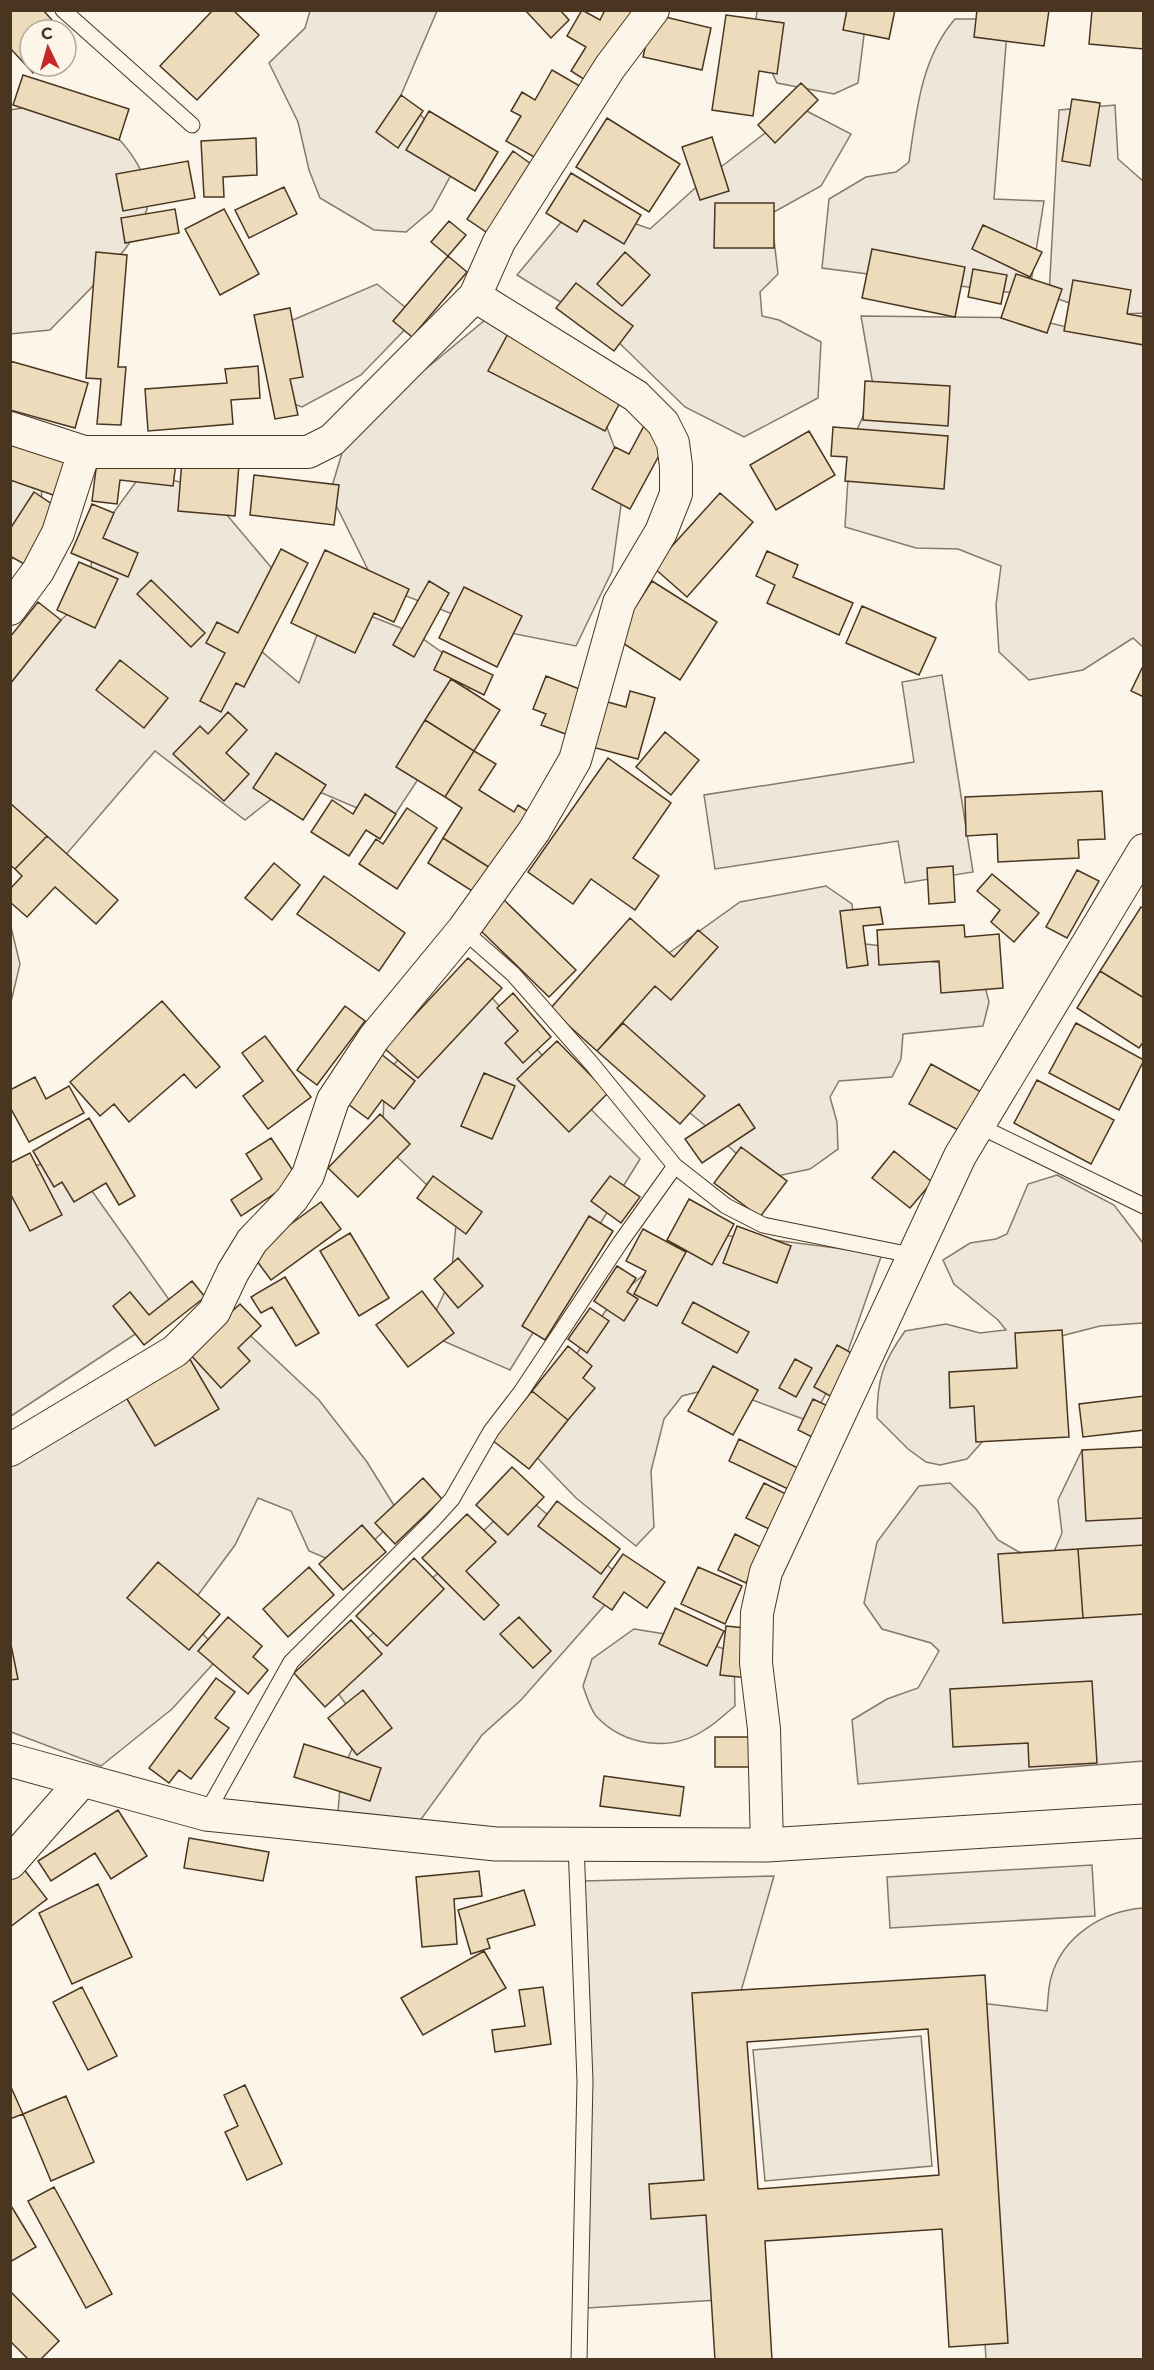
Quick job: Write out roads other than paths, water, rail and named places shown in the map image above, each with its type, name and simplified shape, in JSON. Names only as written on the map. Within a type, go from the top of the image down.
[{"type":"street","points":[[10,428],[84,452],[308,452],[332,440],[475,296],[499,242],[610,68],[653,10]]},
{"type":"street","points":[[10,1450],[175,1351],[214,1312],[232,1272],[252,1241],[292,1199],[308,1175],[333,1100],[374,1038],[463,930],[534,831],[575,760],[619,603],[661,532],[675,494],[673,443],[663,423],[636,396],[475,296]]},
{"type":"street","points":[[10,609],[38,571],[58,533],[84,452]]},
{"type":"street","points":[[767,1845],[764,1729],[756,1663],[757,1613],[766,1572],[916,1256],[960,1156],[1143,850]]},
{"type":"street","points":[[10,1760],[206,1814],[496,1844],[767,1845],[1143,1821]]},
{"type":"street","points":[[10,1863],[82,1781]]},
{"type":"lane","points":[[63,10],[192,125]]},
{"type":"lane","points":[[463,930],[513,974],[592,1064],[675,1166],[726,1206],[763,1224],[916,1256]]},
{"type":"lane","points":[[979,1126],[1143,1206]]},
{"type":"lane","points":[[206,1814],[291,1662],[434,1520],[452,1498],[491,1431],[521,1392],[614,1252],[675,1166]]},
{"type":"lane","points":[[576,1844],[585,2081],[579,2360]]}]
